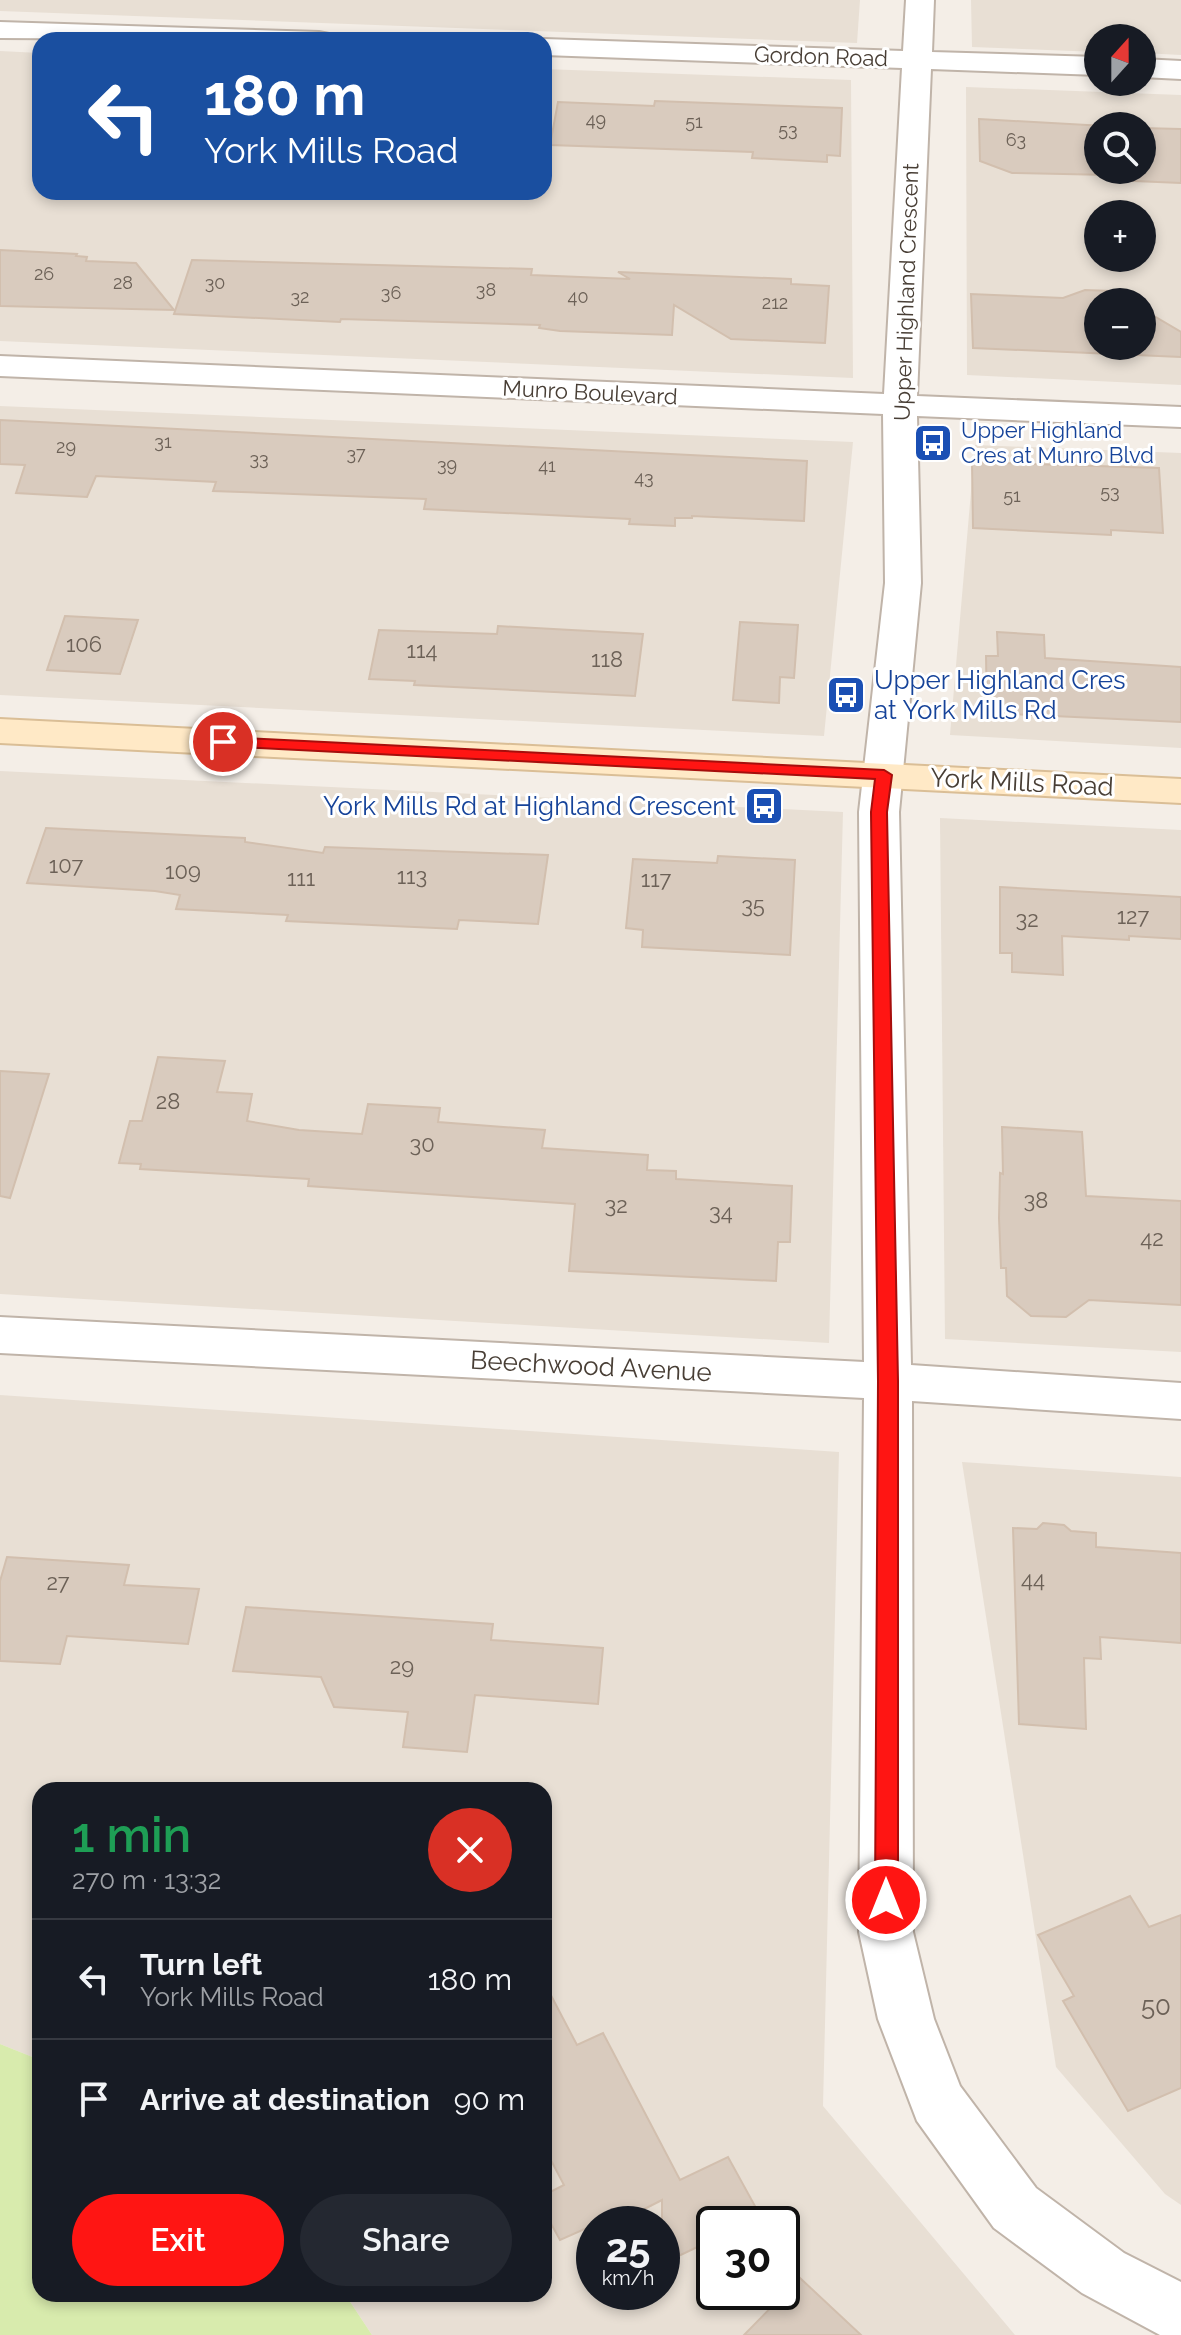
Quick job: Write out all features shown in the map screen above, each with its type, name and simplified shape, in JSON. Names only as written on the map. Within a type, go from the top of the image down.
[{"type":"main road","name":"York Mills Road","points":[[0,731],[1181,791]]},
{"type":"street","name":"Upper Highland Crescent","points":[[920,0],[900,406],[903,583],[879,812],[888,1381],[886,1932],[906,2019],[937,2102],[1015,2208],[1103,2273],[1181,2314]]},
{"type":"street","points":[[0,30],[64,32]]},
{"type":"street","name":"Gordon Road","points":[[552,47],[1084,65]]},
{"type":"street","points":[[1156,69],[1181,70]]},
{"type":"street","name":"Munro Boulevard","points":[[0,366],[1181,417]]},
{"type":"street","name":"Beechwood Avenue","points":[[0,1335],[888,1381],[1181,1401]]},
{"type":"shaded area","points":[[0,0],[860,0],[857,43],[0,11]]},
{"type":"shaded area","points":[[971,0],[1181,0],[1181,55],[1156,54],[1156,24],[1084,24],[1084,51],[972,47]]},
{"type":"shaded area","points":[[0,51],[32,53],[32,200],[552,200],[552,69],[851,80],[853,378],[0,341]]},
{"type":"shaded area","points":[[966,87],[1084,91],[1084,96],[1181,95],[1181,385],[967,375]]},
{"type":"shaded area","points":[[0,406],[853,442],[824,736],[0,695]]},
{"type":"shaded area","points":[[975,445],[1181,453],[1181,748],[950,735]]},
{"type":"shaded area","points":[[0,771],[843,812],[829,1343],[0,1294]]},
{"type":"shaded area","points":[[940,818],[1181,830],[1181,1352],[945,1339]]},
{"type":"shaded area","points":[[0,1395],[839,1452],[823,2106],[1015,2335],[372,2335],[350,2302],[552,2302],[552,1782],[32,1782],[32,2057],[0,2044]]},
{"type":"shaded area","points":[[962,1462],[1181,1477],[1181,2205],[1165,2194],[1056,2067]]},
{"type":"green space","points":[[0,2044],[32,2057],[32,2302],[350,2302],[372,2335],[0,2335]]},
{"type":"building","points":[[655,101],[842,108],[840,156],[827,155],[827,162],[752,158],[753,152],[552,145],[558,102],[654,106]]},
{"type":"building","points":[[979,119],[1084,125],[1084,174],[1012,173],[980,161]]},
{"type":"building","points":[[1156,128],[1181,129],[1181,183],[1156,182]]},
{"type":"building","points":[[0,250],[77,254],[87,257],[86,261],[136,263],[174,310],[0,306]]},
{"type":"building","points":[[192,260],[532,269],[531,275],[630,279],[618,272],[791,279],[791,284],[829,286],[825,343],[731,339],[674,305],[672,335],[560,331],[539,328],[540,325],[341,319],[340,322],[174,314]]},
{"type":"building","points":[[1084,290],[1084,353],[973,348],[971,294],[1063,298]]},
{"type":"building","points":[[1156,317],[1181,332],[1181,357],[1156,356]]},
{"type":"building","points":[[0,420],[807,461],[804,521],[692,516],[675,518],[675,526],[629,524],[630,519],[424,509],[426,499],[213,491],[216,482],[96,476],[87,497],[16,493],[25,465],[0,464]]},
{"type":"building","points":[[972,462],[1159,468],[1163,533],[1111,530],[1111,535],[973,528]]},
{"type":"building","points":[[65,616],[138,620],[120,674],[47,670]]},
{"type":"building","points":[[740,622],[798,625],[794,678],[780,677],[779,703],[733,700]]},
{"type":"building","points":[[498,626],[643,634],[635,696],[414,685],[415,681],[369,679],[379,630],[497,634]]},
{"type":"building","points":[[997,632],[1044,635],[1045,658],[1181,667],[1181,722],[987,713],[986,656],[998,656]]},
{"type":"building","points":[[46,828],[245,838],[245,842],[323,853],[325,847],[548,855],[538,924],[459,920],[457,929],[286,921],[288,915],[176,909],[180,895],[155,891],[27,883]]},
{"type":"building","points":[[718,856],[795,860],[790,955],[642,947],[643,930],[626,928],[633,859],[717,863]]},
{"type":"building","points":[[1000,887],[1181,897],[1181,939],[1062,936],[1063,975],[1012,972],[1012,953],[1000,953]]},
{"type":"building","points":[[158,1057],[225,1061],[217,1092],[252,1094],[247,1121],[299,1130],[362,1134],[368,1104],[440,1108],[438,1122],[545,1130],[542,1148],[648,1155],[647,1170],[676,1171],[676,1179],[792,1186],[790,1242],[778,1242],[776,1281],[569,1271],[575,1204],[308,1186],[309,1179],[140,1169],[141,1164],[119,1163],[130,1121],[142,1121]]},
{"type":"building","points":[[0,1071],[49,1074],[10,1198],[0,1196]]},
{"type":"building","points":[[1002,1127],[1082,1132],[1086,1196],[1181,1201],[1181,1305],[1089,1300],[1066,1317],[1031,1316],[1007,1296],[1006,1268],[1001,1268],[999,1218],[1000,1173],[1003,1174]]},
{"type":"building","points":[[1043,1523],[1064,1525],[1071,1531],[1096,1533],[1096,1547],[1181,1553],[1181,1643],[1100,1637],[1101,1659],[1084,1658],[1086,1729],[1019,1724],[1013,1528],[1037,1529]]},
{"type":"building","points":[[7,1557],[129,1565],[124,1585],[199,1589],[188,1644],[67,1636],[60,1664],[0,1661],[0,1581]]},
{"type":"building","points":[[246,1607],[493,1624],[491,1640],[603,1648],[598,1704],[475,1695],[467,1752],[403,1747],[408,1712],[334,1707],[321,1677],[233,1671]]},
{"type":"building","points":[[1130,1896],[1149,1927],[1181,1915],[1181,2088],[1128,2111],[1063,2001],[1074,1996],[1038,1935]]},
{"type":"building","points":[[552,1997],[577,2045],[603,2033],[680,2180],[728,2157],[755,2206],[696,2206],[696,2248],[680,2255],[680,2206],[662,2206],[662,2200],[650,2206],[576,2206],[576,2233],[560,2240],[552,2226],[552,2191],[564,2185],[552,2162]]},
{"type":"building","points":[[800,2278],[861,2335],[744,2335],[769,2310],[800,2310]]},
{"type":"place","name":"Upper Highland Cres at Munro Blvd","points":[[933,443]]},
{"type":"place","name":"Upper Highland Cres at York Mills Rd","points":[[846,695]]},
{"type":"place","name":"York Mills Rd at Highland Crescent","points":[[764,806]]},
{"type":"route","points":[[223,742],[884,775],[879,812],[888,1381],[886,1900]]}]
